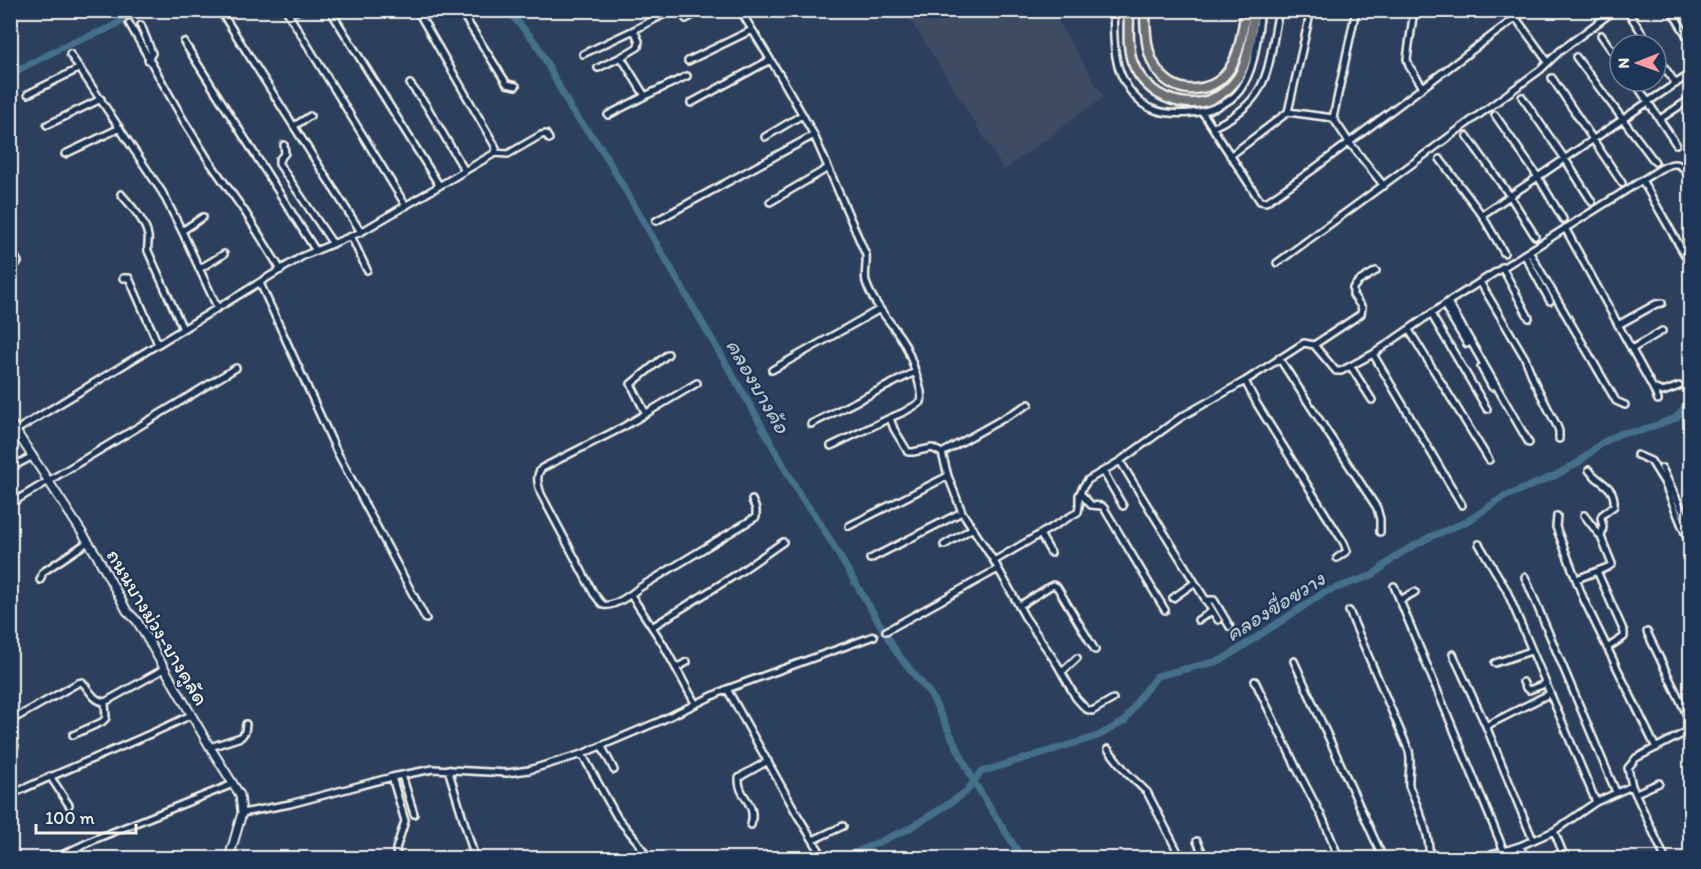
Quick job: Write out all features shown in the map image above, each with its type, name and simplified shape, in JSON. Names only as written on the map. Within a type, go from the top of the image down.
[{"type":"main road","points":[[1129,10],[1129,47],[1132,60],[1142,78],[1153,90],[1162,95],[1176,101],[1193,103],[1210,99],[1221,93],[1237,78],[1243,67],[1249,45],[1254,10]]},
{"type":"main road","points":[[1145,10],[1146,40],[1150,55],[1160,74],[1185,90],[1210,85],[1225,76],[1235,58],[1246,10]]},
{"type":"street","points":[[220,10],[361,232]]},
{"type":"street","points":[[301,10],[287,12],[406,206]]},
{"type":"street","points":[[330,10],[439,185]]},
{"type":"street","points":[[417,10],[494,144],[495,153]]},
{"type":"street","points":[[460,10],[507,84],[516,86]]},
{"type":"street","points":[[583,54],[672,10]]},
{"type":"street","points":[[686,19],[702,10]]},
{"type":"street","points":[[740,10],[814,135],[866,255],[865,280],[880,309],[904,343],[922,392],[921,402],[831,446]]},
{"type":"street","points":[[1113,10],[1115,55],[1126,84],[1140,102],[1153,110],[1178,114],[1203,113],[1230,99],[1240,90],[1254,58],[1261,10]]},
{"type":"street","points":[[1213,127],[1229,120],[1242,110],[1254,98],[1266,79],[1279,10]]},
{"type":"street","points":[[1230,156],[1288,112],[1311,10]]},
{"type":"street","points":[[1332,118],[1356,10]]},
{"type":"street","points":[[1414,10],[1407,59],[1409,66],[1424,87]]},
{"type":"street","points":[[1510,10],[1548,62]]},
{"type":"street","points":[[1203,113],[1260,201],[1264,203],[1311,171],[1526,10]]},
{"type":"street","points":[[1277,263],[1540,70],[1615,10]]},
{"type":"street","points":[[1671,10],[1690,41]]},
{"type":"street","points":[[1630,15],[1642,33]]},
{"type":"street","points":[[129,23],[184,121],[209,161],[246,212],[281,270]]},
{"type":"street","points":[[141,25],[152,53],[148,60]]},
{"type":"street","points":[[598,68],[639,46],[638,36],[634,30]]},
{"type":"street","points":[[688,61],[752,30]]},
{"type":"street","points":[[1601,35],[1608,45]]},
{"type":"street","points":[[184,42],[316,251]]},
{"type":"street","points":[[70,54],[162,192],[217,307]]},
{"type":"street","points":[[621,57],[645,96]]},
{"type":"street","points":[[1576,57],[1654,162]]},
{"type":"street","points":[[691,103],[770,60]]},
{"type":"street","points":[[28,94],[80,68]]},
{"type":"street","points":[[1668,72],[1676,84]]},
{"type":"street","points":[[1482,215],[1690,74]]},
{"type":"street","points":[[608,115],[687,76]]},
{"type":"street","points":[[1552,78],[1622,183]]},
{"type":"street","points":[[410,84],[426,105],[465,171]]},
{"type":"street","points":[[1642,93],[1676,144]]},
{"type":"street","points":[[1521,97],[1592,202]]},
{"type":"street","points":[[47,125],[101,99]]},
{"type":"street","points":[[1660,119],[1690,100]]},
{"type":"street","points":[[1288,112],[1332,118],[1384,186]]},
{"type":"street","points":[[765,137],[802,115]]},
{"type":"street","points":[[294,126],[310,116]]},
{"type":"street","points":[[1495,116],[1538,177],[1563,219]]},
{"type":"street","points":[[65,154],[120,128]]},
{"type":"street","points":[[13,432],[303,256],[361,232],[495,153],[508,154],[546,134],[549,139]]},
{"type":"street","points":[[656,221],[814,135]]},
{"type":"street","points":[[1467,136],[1510,196],[1535,236]]},
{"type":"street","points":[[284,145],[285,153],[279,160],[279,164],[333,244]]},
{"type":"street","points":[[1440,159],[1482,215],[1504,253]]},
{"type":"street","points":[[994,561],[1078,512],[1080,493],[1088,480],[1120,461],[1181,417],[1245,381],[1304,343],[1314,345],[1336,371],[1341,372],[1409,330],[1502,267],[1668,165],[1683,167],[1690,178]]},
{"type":"street","points":[[770,202],[828,168]]},
{"type":"street","points":[[1642,180],[1690,264]]},
{"type":"street","points":[[121,194],[145,227],[148,251],[183,328]]},
{"type":"street","points":[[182,231],[203,217]]},
{"type":"street","points":[[1565,228],[1658,400]]},
{"type":"street","points":[[351,237],[368,270]]},
{"type":"street","points":[[10,247],[18,262],[10,270]]},
{"type":"street","points":[[1526,253],[1550,301]]},
{"type":"street","points":[[1526,253],[1616,401],[1625,405]]},
{"type":"street","points":[[199,269],[224,254]]},
{"type":"street","points":[[1502,267],[1529,318]]},
{"type":"street","points":[[1314,345],[1361,314],[1362,309],[1353,295],[1353,288],[1358,282],[1376,271]]},
{"type":"street","points":[[123,278],[129,278],[158,344]]},
{"type":"street","points":[[1480,282],[1529,366],[1534,381],[1557,426],[1559,439]]},
{"type":"street","points":[[260,283],[336,450],[426,619]]},
{"type":"street","points":[[1446,303],[1492,387]]},
{"type":"street","points":[[1446,303],[1529,443]]},
{"type":"street","points":[[1618,325],[1662,303]]},
{"type":"street","points":[[772,370],[880,309]]},
{"type":"street","points":[[1431,315],[1487,409]]},
{"type":"street","points":[[1409,330],[1489,460]]},
{"type":"street","points":[[1632,349],[1662,331]]},
{"type":"street","points":[[646,414],[631,384],[668,354]]},
{"type":"street","points":[[1372,354],[1462,505]]},
{"type":"street","points":[[1279,358],[1377,508],[1380,532]]},
{"type":"street","points":[[1351,367],[1372,400]]},
{"type":"street","points":[[10,504],[236,368]]},
{"type":"street","points":[[811,424],[915,372]]},
{"type":"street","points":[[1245,381],[1344,543],[1347,551],[1337,558]]},
{"type":"street","points":[[698,383],[646,414],[542,468],[538,475],[538,487],[594,594],[602,604],[612,604],[631,595],[701,549],[756,517],[756,509],[752,500]]},
{"type":"street","points":[[1653,388],[1663,392],[1679,386]]},
{"type":"street","points":[[942,453],[1029,404]]},
{"type":"street","points":[[890,418],[908,452],[932,448],[942,453],[962,512],[1076,698],[1089,711],[1094,711],[1113,699]]},
{"type":"street","name":"ถนนบางม่วง-บางคูลัด","points":[[10,422],[13,432],[33,456],[88,542],[127,611],[137,621],[240,795],[243,813]]},
{"type":"street","points":[[1637,455],[1651,461],[1664,482],[1690,545]]},
{"type":"street","points":[[10,468],[33,456]]},
{"type":"street","points":[[1120,461],[1218,620]]},
{"type":"street","points":[[1662,468],[1684,514],[1690,534]]},
{"type":"street","points":[[1589,470],[1596,479],[1608,486],[1614,500],[1614,506],[1601,516],[1603,527],[1601,537]]},
{"type":"street","points":[[1103,471],[1123,506]]},
{"type":"street","points":[[849,526],[948,476]]},
{"type":"street","points":[[1080,493],[1091,505],[1104,508],[1165,610]]},
{"type":"street","points":[[870,559],[962,512]]},
{"type":"street","points":[[1577,579],[1612,564],[1601,537],[1584,515]]},
{"type":"street","points":[[1557,516],[1556,527],[1584,600],[1656,748]]},
{"type":"street","points":[[944,545],[973,528]]},
{"type":"street","points":[[1040,534],[1051,553]]},
{"type":"street","points":[[40,580],[43,572],[88,542]]},
{"type":"street","points":[[652,627],[737,574],[783,542]]},
{"type":"street","points":[[1479,544],[1506,589],[1596,802]]},
{"type":"street","points":[[886,631],[998,569]]},
{"type":"street","points":[[1597,572],[1624,632],[1624,637],[1607,648]]},
{"type":"street","points":[[1525,577],[1616,792]]},
{"type":"street","points":[[1173,598],[1194,583]]},
{"type":"street","points":[[1019,606],[1049,587],[1057,586],[1095,650]]},
{"type":"street","points":[[1394,586],[1504,851]]},
{"type":"street","points":[[1400,600],[1415,592]]},
{"type":"street","points":[[631,595],[695,703]]},
{"type":"street","points":[[1205,600],[1214,600],[1230,627]]},
{"type":"street","points":[[1198,620],[1212,611]]},
{"type":"street","points":[[1349,611],[1409,751],[1411,764],[1409,786],[1421,815],[1429,858]]},
{"type":"street","points":[[1647,632],[1690,721]]},
{"type":"street","points":[[229,858],[243,813],[290,804],[392,777],[433,769],[522,772],[602,747],[727,689],[874,636]]},
{"type":"street","points":[[1495,663],[1531,651]]},
{"type":"street","points":[[1453,654],[1486,726],[1533,840]]},
{"type":"street","points":[[1062,672],[1077,658]]},
{"type":"street","points":[[1294,660],[1383,858]]},
{"type":"street","points":[[676,668],[687,662]]},
{"type":"street","points":[[10,721],[82,682],[95,698],[100,702],[105,702],[164,669]]},
{"type":"street","points":[[1255,681],[1340,858]]},
{"type":"street","points":[[1523,682],[1529,690],[1545,684]]},
{"type":"street","points":[[727,689],[824,858]]},
{"type":"street","points":[[1486,726],[1549,694]]},
{"type":"street","points":[[73,735],[106,718],[105,702]]},
{"type":"street","points":[[10,795],[191,715]]},
{"type":"street","points":[[210,747],[241,737],[245,732],[246,724]]},
{"type":"street","points":[[1665,858],[1632,786],[1628,768],[1636,758],[1690,730]]},
{"type":"street","points":[[10,736],[15,746],[10,752]]},
{"type":"street","points":[[602,747],[615,770]]},
{"type":"street","points":[[1108,749],[1127,773],[1147,792],[1181,858]]},
{"type":"street","points":[[582,754],[617,817],[648,858]]},
{"type":"street","points":[[751,825],[753,813],[739,786],[739,778],[768,761]]},
{"type":"street","points":[[448,769],[475,858]]},
{"type":"street","points":[[402,775],[414,814]]},
{"type":"street","points":[[51,776],[69,805]]},
{"type":"street","points":[[392,777],[405,821],[396,849],[397,858]]},
{"type":"street","points":[[1636,793],[1659,783]]},
{"type":"street","points":[[55,858],[98,838],[233,784]]},
{"type":"street","points":[[1482,858],[1520,846],[1554,831],[1596,802],[1632,786]]},
{"type":"street","points":[[813,840],[843,826]]},
{"type":"street","points":[[1554,831],[1565,858]]},
{"type":"street","points":[[1197,841],[1205,858]]},
{"type":"street","points":[[1520,846],[1525,858]]},
{"type":"shaded area","points":[[905,11],[1052,11],[1104,97],[1004,170]]},
{"type":"waterway","points":[[10,74],[143,10]]},
{"type":"waterway","name":"คลองบางค้อ","points":[[507,10],[536,43],[572,111],[601,148],[802,499],[817,518],[897,653],[931,695],[974,782],[1022,858]]},
{"type":"waterway","name":"คลองขื่อขวาง","points":[[843,858],[908,829],[944,807],[966,792],[981,772],[1098,736],[1125,721],[1157,676],[1222,660],[1325,592],[1373,575],[1399,554],[1430,537],[1468,521],[1502,498],[1556,475],[1579,462],[1602,443],[1621,433],[1640,431],[1676,418],[1690,400]]}]
